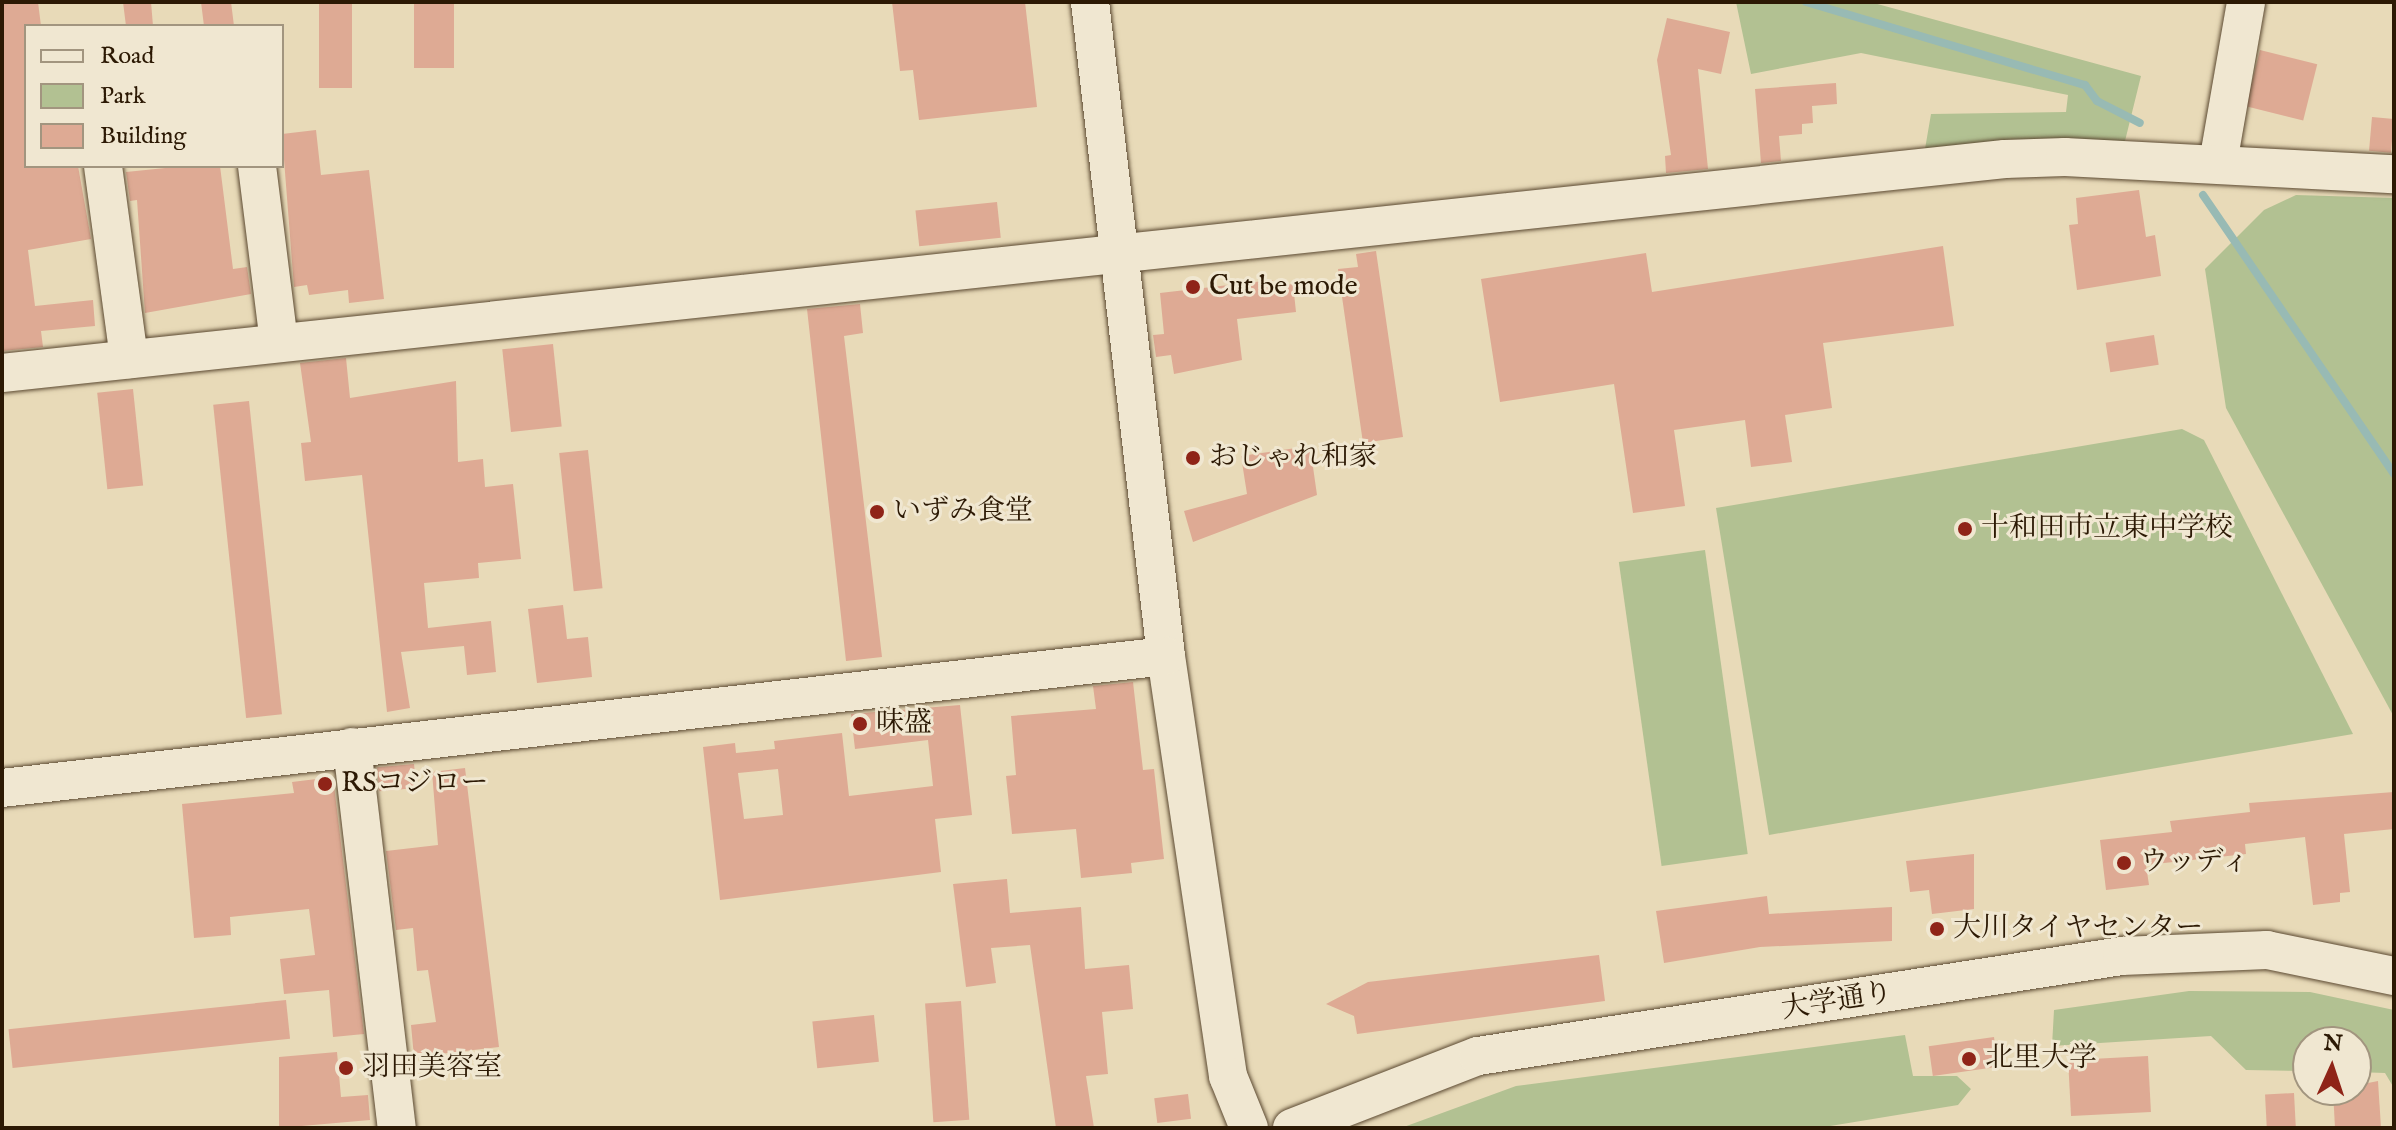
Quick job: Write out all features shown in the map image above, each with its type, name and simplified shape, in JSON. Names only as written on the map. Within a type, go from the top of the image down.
[{"type":"street","points":[[1090,2],[1115,250],[1166,656],[1228,1076],[1249,1128]]},
{"type":"street","points":[[2218,163],[2246,2]]},
{"type":"street","points":[[2,373],[1115,250],[2005,159],[2218,163],[2394,174]]},
{"type":"street","points":[[103,168],[129,359]]},
{"type":"street","points":[[257,168],[279,342]]},
{"type":"street","points":[[2,788],[1166,656]]},
{"type":"street","points":[[352,747],[397,1128]]},
{"type":"street","name":"大学通り","points":[[1292,1128],[1478,1056],[2122,956],[2267,950],[2394,976]]},
{"type":"green space","points":[[1736,2],[1870,2],[2141,76],[2125,141],[1925,149],[1931,114],[2066,112],[2068,95],[1861,53],[1751,74]]},
{"type":"green space","points":[[2296,195],[2394,198],[2394,717],[2226,408],[2205,269],[2264,210]]},
{"type":"green space","points":[[2182,429],[2204,440],[2353,734],[1769,835],[1716,508]]},
{"type":"green space","points":[[1705,550],[1748,854],[1662,866],[1619,562]]},
{"type":"green space","points":[[2189,991],[2310,992],[2394,1010],[2394,1088],[2385,1073],[2372,1073],[2372,1026],[2292,1026],[2292,1071],[2246,1070],[2211,1036],[2052,1046],[2054,1010]]},
{"type":"green space","points":[[1905,1035],[1913,1076],[1957,1076],[1971,1089],[1958,1105],[1818,1128],[1401,1128],[1516,1086]]},
{"type":"building","points":[[2,2],[38,2],[41,24],[24,24],[24,168],[78,168],[91,239],[28,250],[35,306],[93,300],[95,326],[41,331],[43,347],[2,351]]},
{"type":"building","points":[[123,2],[151,2],[153,24],[126,24]]},
{"type":"building","points":[[201,2],[231,2],[234,24],[204,24]]},
{"type":"building","points":[[319,2],[352,2],[352,88],[319,88]]},
{"type":"building","points":[[414,2],[454,2],[454,68],[414,68]]},
{"type":"building","points":[[892,2],[1025,2],[1037,107],[919,120],[913,70],[900,71]]},
{"type":"building","points":[[1667,18],[1730,32],[1721,74],[1698,69],[1708,169],[1666,173],[1665,156],[1671,155],[1657,60]]},
{"type":"building","points":[[2260,50],[2317,64],[2303,121],[2246,106]]},
{"type":"building","points":[[1836,83],[1837,104],[1812,106],[1813,123],[1802,124],[1802,134],[1779,136],[1781,161],[1761,163],[1755,89]]},
{"type":"building","points":[[2372,117],[2394,119],[2391,153],[2369,151]]},
{"type":"building","points":[[316,130],[321,175],[369,170],[384,299],[349,303],[348,290],[309,295],[307,285],[294,287],[284,134]]},
{"type":"building","points":[[220,168],[233,269],[247,267],[251,294],[145,313],[137,200],[130,201],[126,172]]},
{"type":"building","points":[[2139,190],[2146,237],[2155,235],[2161,276],[2077,290],[2069,225],[2078,224],[2076,198]]},
{"type":"building","points":[[997,202],[1001,238],[919,246],[915,211]]},
{"type":"building","points":[[1943,246],[1954,326],[1823,343],[1832,408],[1785,415],[1792,462],[1751,467],[1745,420],[1674,430],[1685,506],[1633,513],[1614,384],[1500,402],[1481,279],[1646,253],[1652,292]]},
{"type":"building","points":[[1376,251],[1403,437],[1363,443],[1338,269],[1358,267],[1356,254]]},
{"type":"building","points":[[1273,280],[1274,286],[1293,284],[1296,312],[1237,319],[1242,360],[1174,374],[1171,355],[1156,357],[1153,335],[1164,334],[1160,293]]},
{"type":"building","points":[[860,304],[863,333],[844,336],[882,657],[846,661],[807,309]]},
{"type":"building","points":[[2154,335],[2159,365],[2110,372],[2106,343]]},
{"type":"building","points":[[553,344],[562,427],[511,432],[502,349]]},
{"type":"building","points":[[346,358],[350,398],[456,381],[458,462],[483,459],[485,487],[513,484],[521,559],[478,563],[479,578],[424,583],[428,628],[491,621],[496,672],[467,675],[464,646],[401,652],[410,708],[387,712],[362,475],[305,481],[301,443],[311,442],[300,363]]},
{"type":"building","points":[[133,389],[143,485],[107,489],[97,393]]},
{"type":"building","points":[[249,401],[282,714],[246,718],[213,405]]},
{"type":"building","points":[[1310,446],[1317,495],[1193,542],[1184,511],[1247,494],[1241,456]]},
{"type":"building","points":[[588,450],[603,588],[574,591],[559,453]]},
{"type":"building","points":[[563,605],[567,639],[588,637],[592,677],[537,683],[528,609]]},
{"type":"building","points":[[1133,682],[1143,770],[1154,769],[1164,859],[1131,863],[1132,873],[1081,878],[1076,829],[1012,834],[1006,776],[1016,775],[1011,716],[1096,709],[1093,686]]},
{"type":"building","points":[[960,705],[972,815],[935,819],[941,872],[720,900],[703,747],[735,743],[736,753],[775,749],[774,741],[842,733],[849,796],[933,786],[928,740],[855,749],[851,714]],"holes":[[[778,769],[783,815],[744,819],[738,773]]]},
{"type":"building","points":[[414,764],[416,788],[379,791],[377,767]]},
{"type":"building","points":[[465,768],[499,1047],[414,1057],[411,1025],[436,1022],[428,970],[417,971],[413,928],[396,930],[386,851],[438,845],[432,772]]},
{"type":"building","points":[[333,777],[364,1034],[333,1037],[329,990],[284,994],[280,959],[315,955],[309,909],[230,917],[231,935],[194,938],[182,804],[294,793],[292,782]]},
{"type":"building","points":[[2394,792],[2394,829],[2344,834],[2350,892],[2340,893],[2340,902],[2313,905],[2305,837],[2245,844],[2246,854],[2146,865],[2149,885],[2106,890],[2100,840],[2172,832],[2170,821],[2250,812],[2249,803]]},
{"type":"building","points":[[1974,854],[1974,909],[1932,914],[1929,890],[1910,892],[1906,861]]},
{"type":"building","points":[[1007,879],[1010,913],[1081,907],[1085,969],[1129,965],[1133,1009],[1102,1012],[1108,1074],[1086,1076],[1094,1128],[1056,1128],[1030,945],[991,948],[996,983],[966,987],[953,884]]},
{"type":"building","points":[[1767,896],[1769,914],[1892,907],[1892,941],[1760,947],[1664,963],[1656,911]]},
{"type":"building","points":[[1599,955],[1605,1001],[1357,1034],[1354,1016],[1326,1004],[1368,982]]},
{"type":"building","points":[[286,1000],[290,1039],[13,1068],[9,1029]]},
{"type":"building","points":[[961,1001],[969,1120],[933,1122],[925,1004]]},
{"type":"building","points":[[874,1015],[879,1062],[817,1068],[812,1021]]},
{"type":"building","points":[[1994,1037],[1998,1067],[1933,1076],[1929,1046]]},
{"type":"building","points":[[337,1052],[341,1097],[368,1095],[370,1120],[279,1128],[279,1057]]},
{"type":"building","points":[[2148,1056],[2151,1112],[2071,1116],[2068,1060]]},
{"type":"building","points":[[2378,1081],[2381,1128],[2335,1128],[2334,1106],[2372,1106],[2372,1082]]},
{"type":"building","points":[[2292,1093],[2292,1106],[2295,1106],[2296,1128],[2267,1128],[2265,1095]]},
{"type":"building","points":[[1188,1094],[1191,1119],[1157,1123],[1154,1098]]},
{"type":"waterway","points":[[1806,2],[2085,85],[2097,101],[2140,123]]},
{"type":"waterway","points":[[2203,195],[2394,474]]},
{"type":"place","name":"Cut be mode","points":[[1193,287]]},
{"type":"place","name":"おじゃれ和家","points":[[1193,458]]},
{"type":"place","name":"いずみ食堂","points":[[877,512]]},
{"type":"place","name":"十和田市立東中学校","points":[[1965,529]]},
{"type":"place","name":"味盛","points":[[860,724]]},
{"type":"place","name":"RSコジロー","points":[[325,784]]},
{"type":"place","name":"ウッディ","points":[[2124,863]]},
{"type":"place","name":"大川タイヤセンター","points":[[1937,929]]},
{"type":"place","name":"北里大学","points":[[1969,1059]]},
{"type":"place","name":"羽田美容室","points":[[346,1068]]}]
